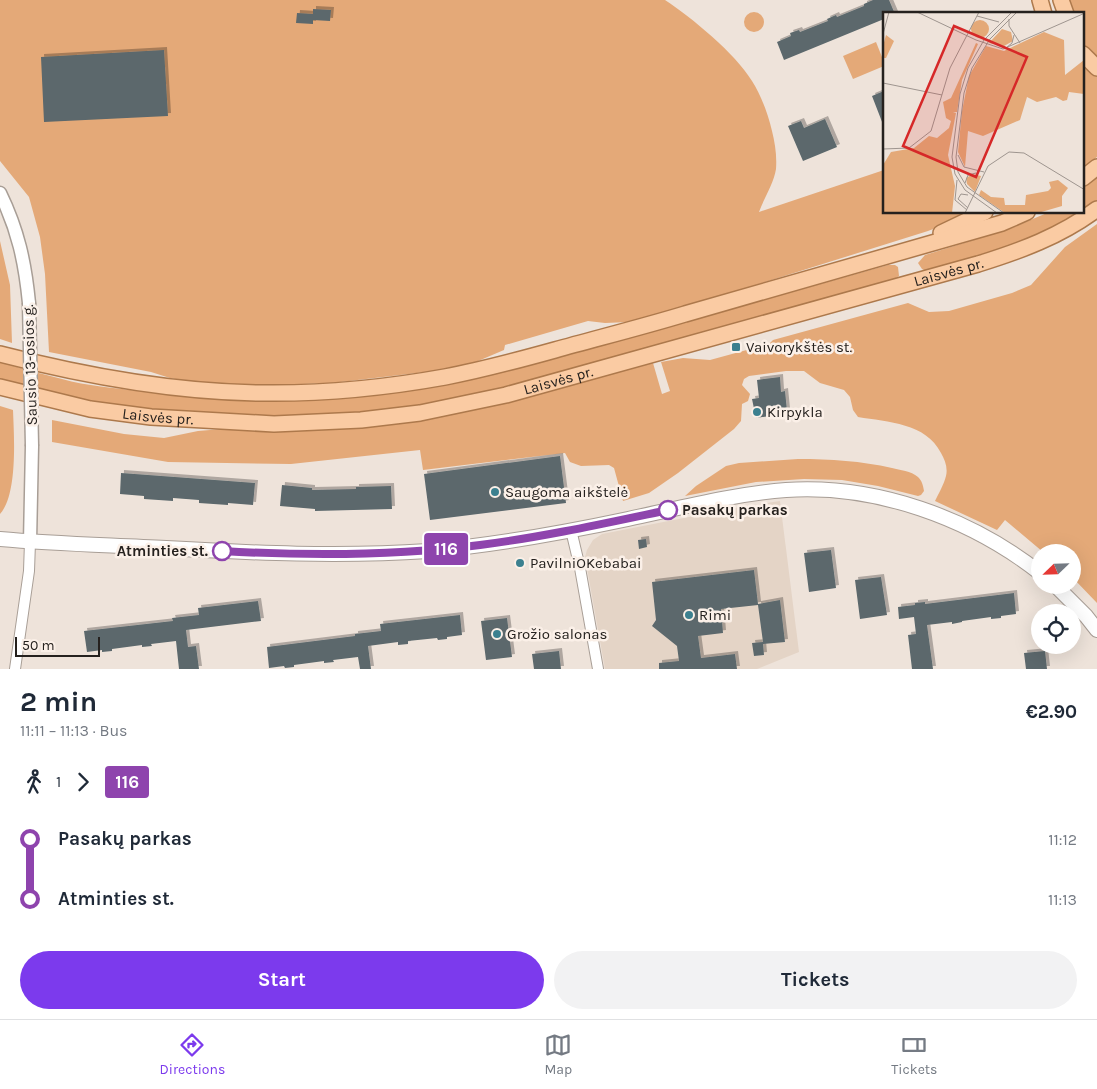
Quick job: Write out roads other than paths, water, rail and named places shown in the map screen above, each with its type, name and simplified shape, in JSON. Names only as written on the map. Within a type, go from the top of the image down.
[{"type":"main road","points":[[1084,55],[1097,68]]},
{"type":"main road","points":[[1084,177],[1097,167]]},
{"type":"main road","name":"Laisvės pr.","points":[[0,387],[90,409],[151,417],[194,420],[274,424],[313,423],[420,413],[523,391],[978,264],[1037,244],[1097,209]]},
{"type":"main road","points":[[888,256],[981,214]]},
{"type":"main road","name":"Laisvės pr.","points":[[0,354],[54,368],[116,380],[214,391],[301,392],[399,384],[444,377],[501,364],[659,322],[1002,223],[1022,214]]},
{"type":"main road","points":[[0,539],[278,554],[335,555],[420,551],[479,545],[571,530],[748,494],[787,490],[840,492],[889,500],[952,521],[994,542],[1031,566]]},
{"type":"main road","points":[[1064,594],[1097,630]]},
{"type":"street","name":"Sausio 13-osios g.","points":[[0,193],[10,212],[21,247],[29,303],[32,446],[30,542]]},
{"type":"street","points":[[571,530],[580,568],[598,669]]},
{"type":"street","points":[[15,669],[29,571],[30,542]]},
{"type":"place","name":"Vaivorykštės st.","points":[[736,347]]},
{"type":"place","name":"Kirpykla","points":[[757,412]]},
{"type":"place","name":"Saugoma aikštelė","points":[[495,492]]},
{"type":"place","name":"Pasakų parkas","points":[[668,510]]},
{"type":"place","name":"Atminties st.","points":[[222,551]]},
{"type":"place","name":"PavilniOKebabai","points":[[520,563]]},
{"type":"place","name":"Rimi","points":[[689,615]]},
{"type":"place","name":"Grožio salonas","points":[[497,634]]}]
